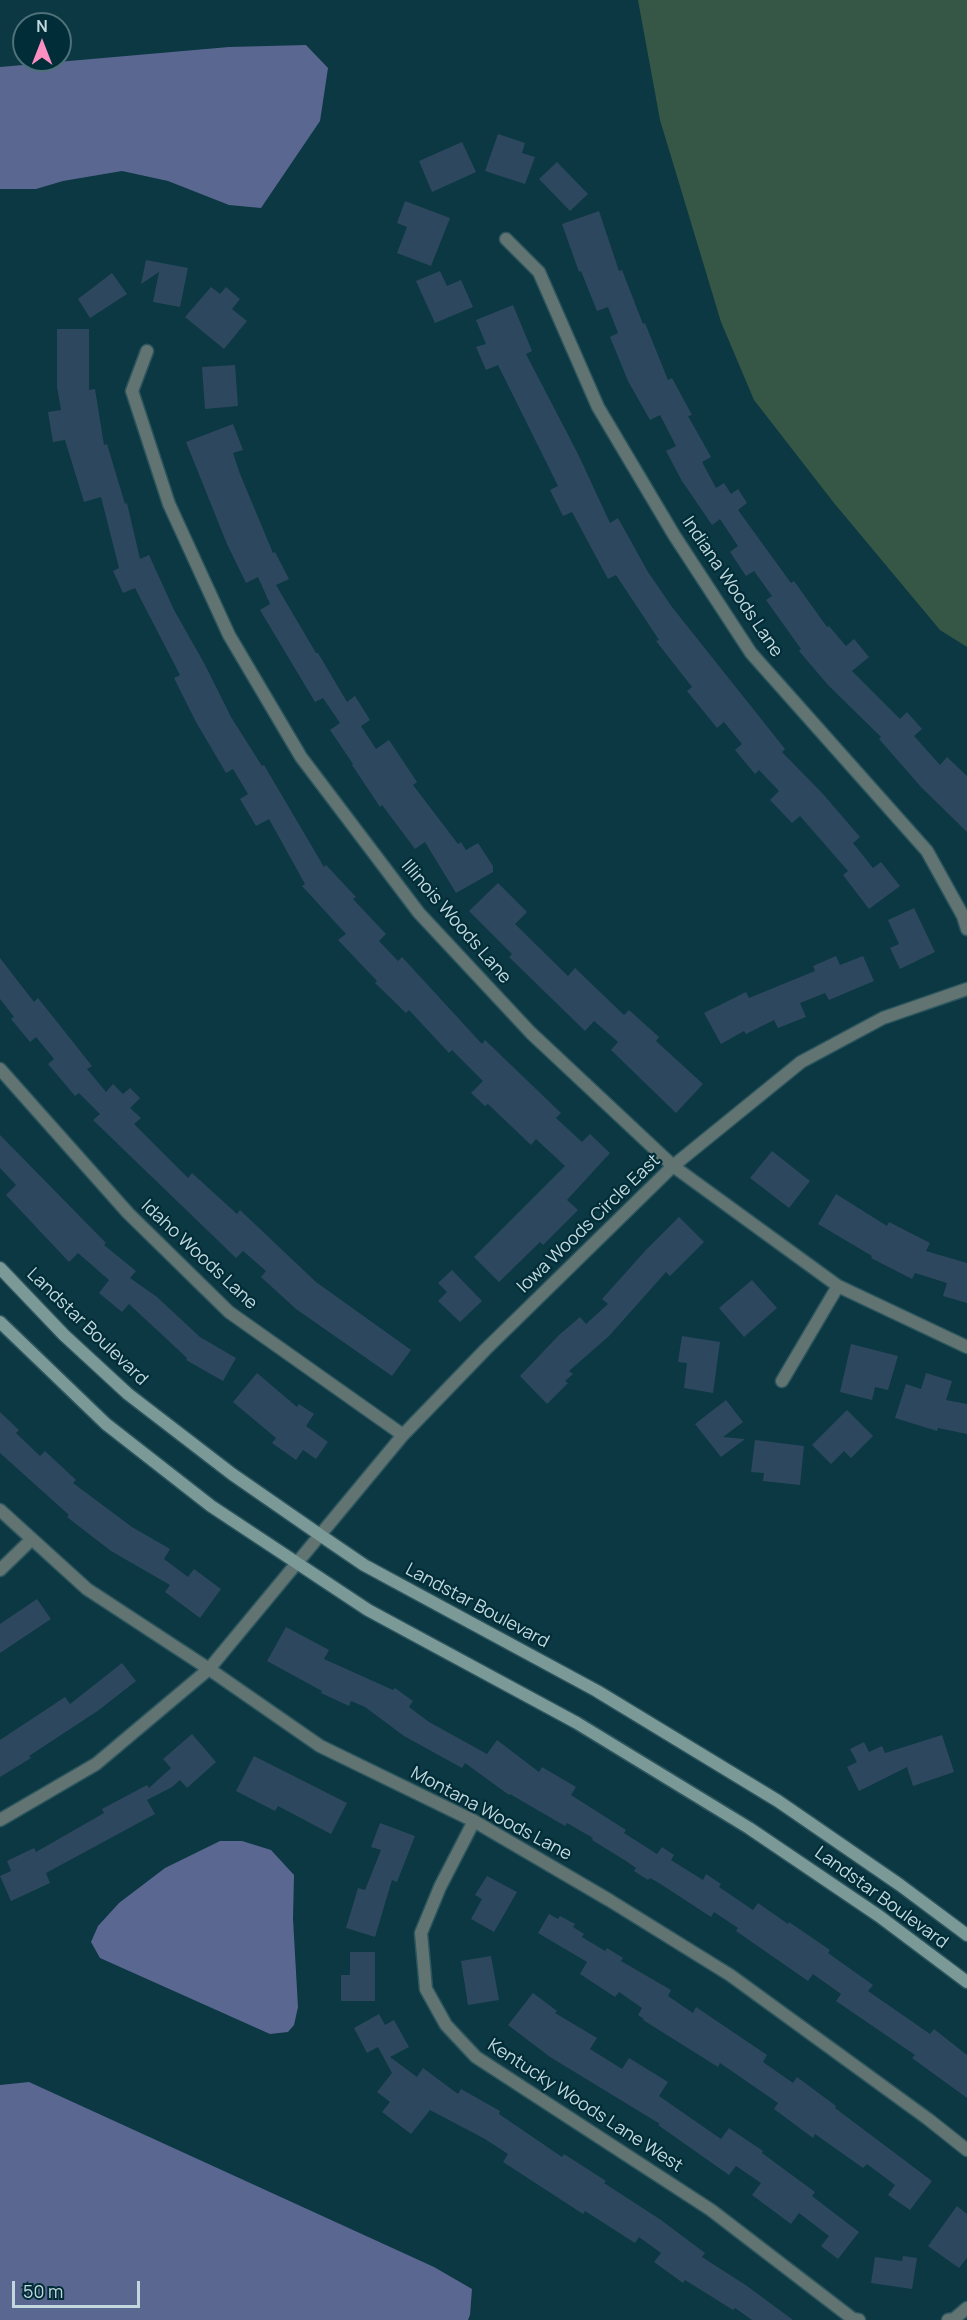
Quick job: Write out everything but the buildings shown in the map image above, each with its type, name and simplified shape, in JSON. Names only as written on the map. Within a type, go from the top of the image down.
[{"type":"street","name":"Indiana Woods Lane","points":[[506,239],[539,272],[598,407],[674,535],[751,653],[927,851],[963,916],[967,928]]},
{"type":"street","name":"Illinois Woods Lane","points":[[147,351],[132,391],[169,504],[229,635],[301,757],[419,913],[531,1033],[673,1166],[838,1286],[967,1347]]},
{"type":"street","name":"Iowa Woods Circle East","points":[[0,1820],[96,1764],[209,1669],[403,1435],[486,1349],[673,1166],[801,1062],[883,1018],[967,988]]},
{"type":"street","name":"Idaho Woods Lane","points":[[0,1069],[128,1213],[229,1312],[403,1435]]},
{"type":"street","name":"Landstar Boulevard","points":[[0,1268],[64,1335],[128,1394],[232,1474],[364,1566],[597,1691],[778,1801],[900,1885],[967,1935]]},
{"type":"street","points":[[782,1381],[838,1286]]},
{"type":"street","name":"Landstar Boulevard","points":[[0,1322],[106,1424],[211,1506],[368,1610],[577,1723],[750,1828],[879,1916],[967,1982]]},
{"type":"street","name":"Montana Woods Lane","points":[[0,1510],[87,1589],[209,1669],[320,1746],[474,1821],[609,1900],[730,1975],[967,2150]]},
{"type":"street","points":[[0,1570],[32,1539]]},
{"type":"street","name":"Kentucky Woods Lane West","points":[[474,1821],[440,1887],[421,1933],[426,1989],[446,2025],[476,2057],[711,2210],[853,2319],[859,2320]]},
{"type":"street","points":[[948,2320],[954,2319],[967,2308]]},
{"type":"green space","points":[[638,0],[967,0],[967,647],[940,630],[834,503],[754,400],[721,322],[660,120]]},
{"type":"water","points":[[306,45],[328,68],[320,121],[261,208],[229,205],[168,181],[122,171],[63,181],[36,189],[0,189],[0,67],[12,66],[12,72],[72,72],[72,61],[229,47]]},
{"type":"water","points":[[220,1841],[242,1841],[271,1850],[294,1875],[293,1919],[298,2007],[294,2025],[288,2032],[270,2034],[100,1958],[91,1942],[98,1926],[119,1903],[165,1868]]},
{"type":"water","points":[[29,2082],[434,2267],[472,2289],[468,2320],[0,2320],[0,2085]]}]
